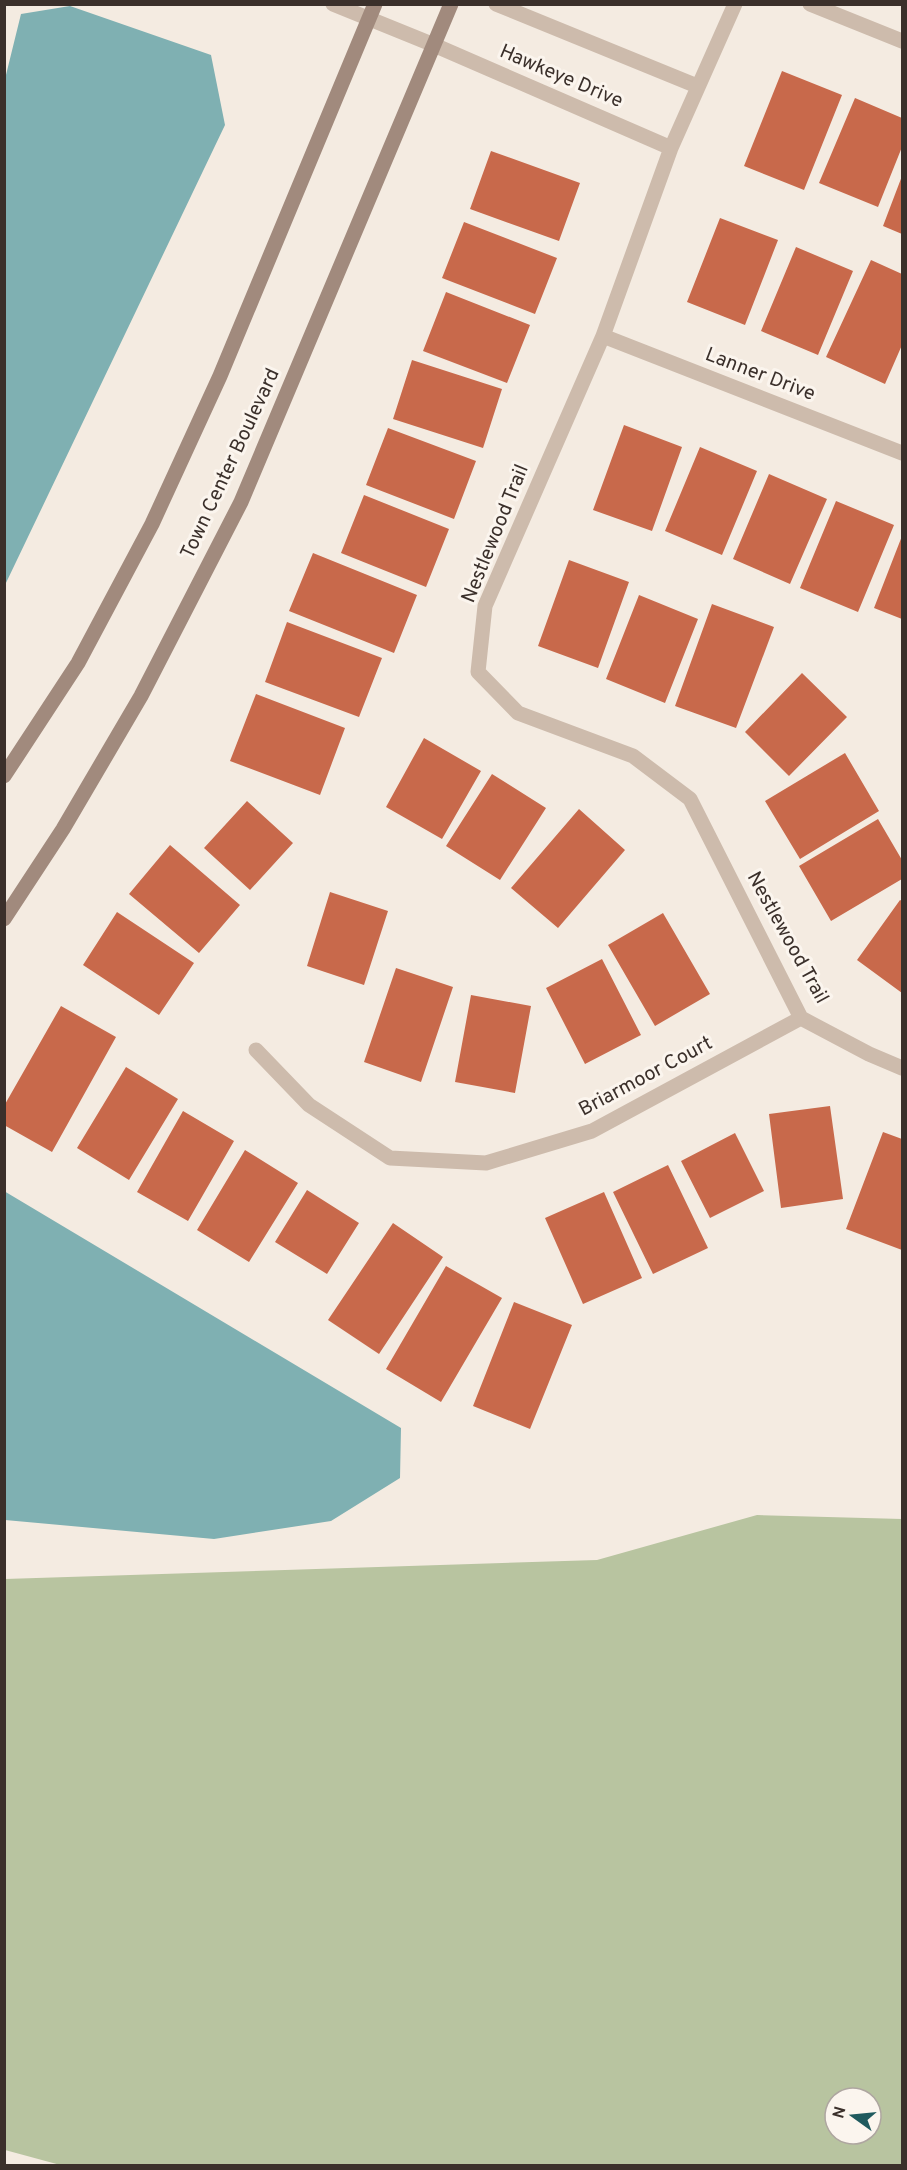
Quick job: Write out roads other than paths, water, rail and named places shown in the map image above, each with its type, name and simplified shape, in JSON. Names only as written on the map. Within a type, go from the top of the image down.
[{"type":"main road","points":[[4,776],[78,663],[152,524],[220,376],[375,4]]},
{"type":"main road","name":"Town Center Boulevard","points":[[4,919],[63,829],[141,696],[242,502],[451,4]]},
{"type":"street","name":"Hawkeye Drive","points":[[333,4],[434,45],[671,148]]},
{"type":"street","points":[[496,4],[698,86]]},
{"type":"street","name":"Nestlewood Trail","points":[[735,4],[671,148],[603,336],[485,606],[478,672],[518,713],[633,756],[690,800],[801,1018],[869,1054],[903,1068]]},
{"type":"street","points":[[810,4],[903,40]]},
{"type":"street","name":"Lanner Drive","points":[[603,336],[903,453]]},
{"type":"street","name":"Briarmoor Court","points":[[256,1050],[309,1105],[390,1158],[486,1163],[592,1131],[801,1018]]},
{"type":"water","points":[[70,6],[211,55],[225,125],[5,585],[5,79],[21,14]]},
{"type":"water","points":[[4,1191],[401,1428],[400,1478],[331,1521],[214,1539],[5,1520]]}]
